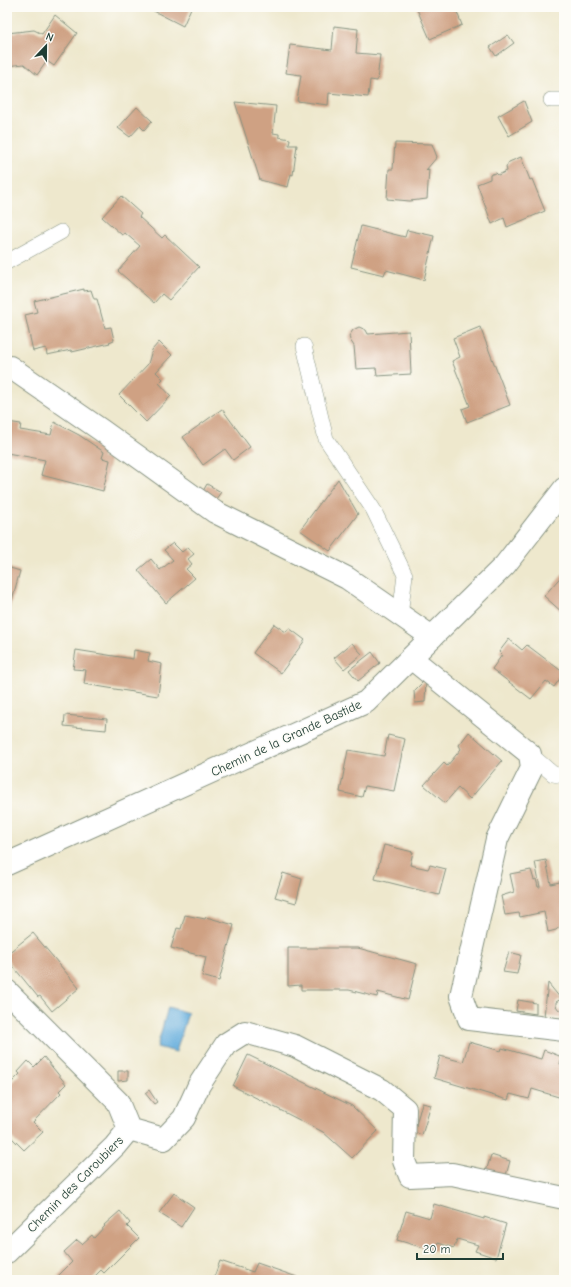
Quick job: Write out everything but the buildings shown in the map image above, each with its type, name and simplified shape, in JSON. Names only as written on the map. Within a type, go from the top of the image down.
[{"type":"street","points":[[10,367],[216,512],[347,578],[432,637]]},
{"type":"street","name":"Chemin de la Grande Bastide","points":[[7,864],[366,702],[505,565],[564,489]]},
{"type":"street","points":[[411,658],[530,754],[532,768],[497,839],[461,996],[469,1019],[564,1030]]},
{"type":"street","name":"Chemin des Caroubiers","points":[[7,991],[118,1102],[130,1129],[115,1146],[7,1252]]},
{"type":"street","points":[[130,1129],[164,1138],[184,1118],[199,1085],[226,1044],[245,1032],[295,1046],[382,1090],[405,1109],[404,1161],[410,1176],[452,1174],[564,1198]]},
{"type":"lane","points":[[7,262],[61,232]]},
{"type":"lane","points":[[304,346],[326,439],[373,508],[405,575],[400,616]]},
{"type":"lane","points":[[530,754],[553,774],[564,776]]},
{"type":"water","points":[[168,1007],[188,1013],[176,1052],[157,1047]]}]
